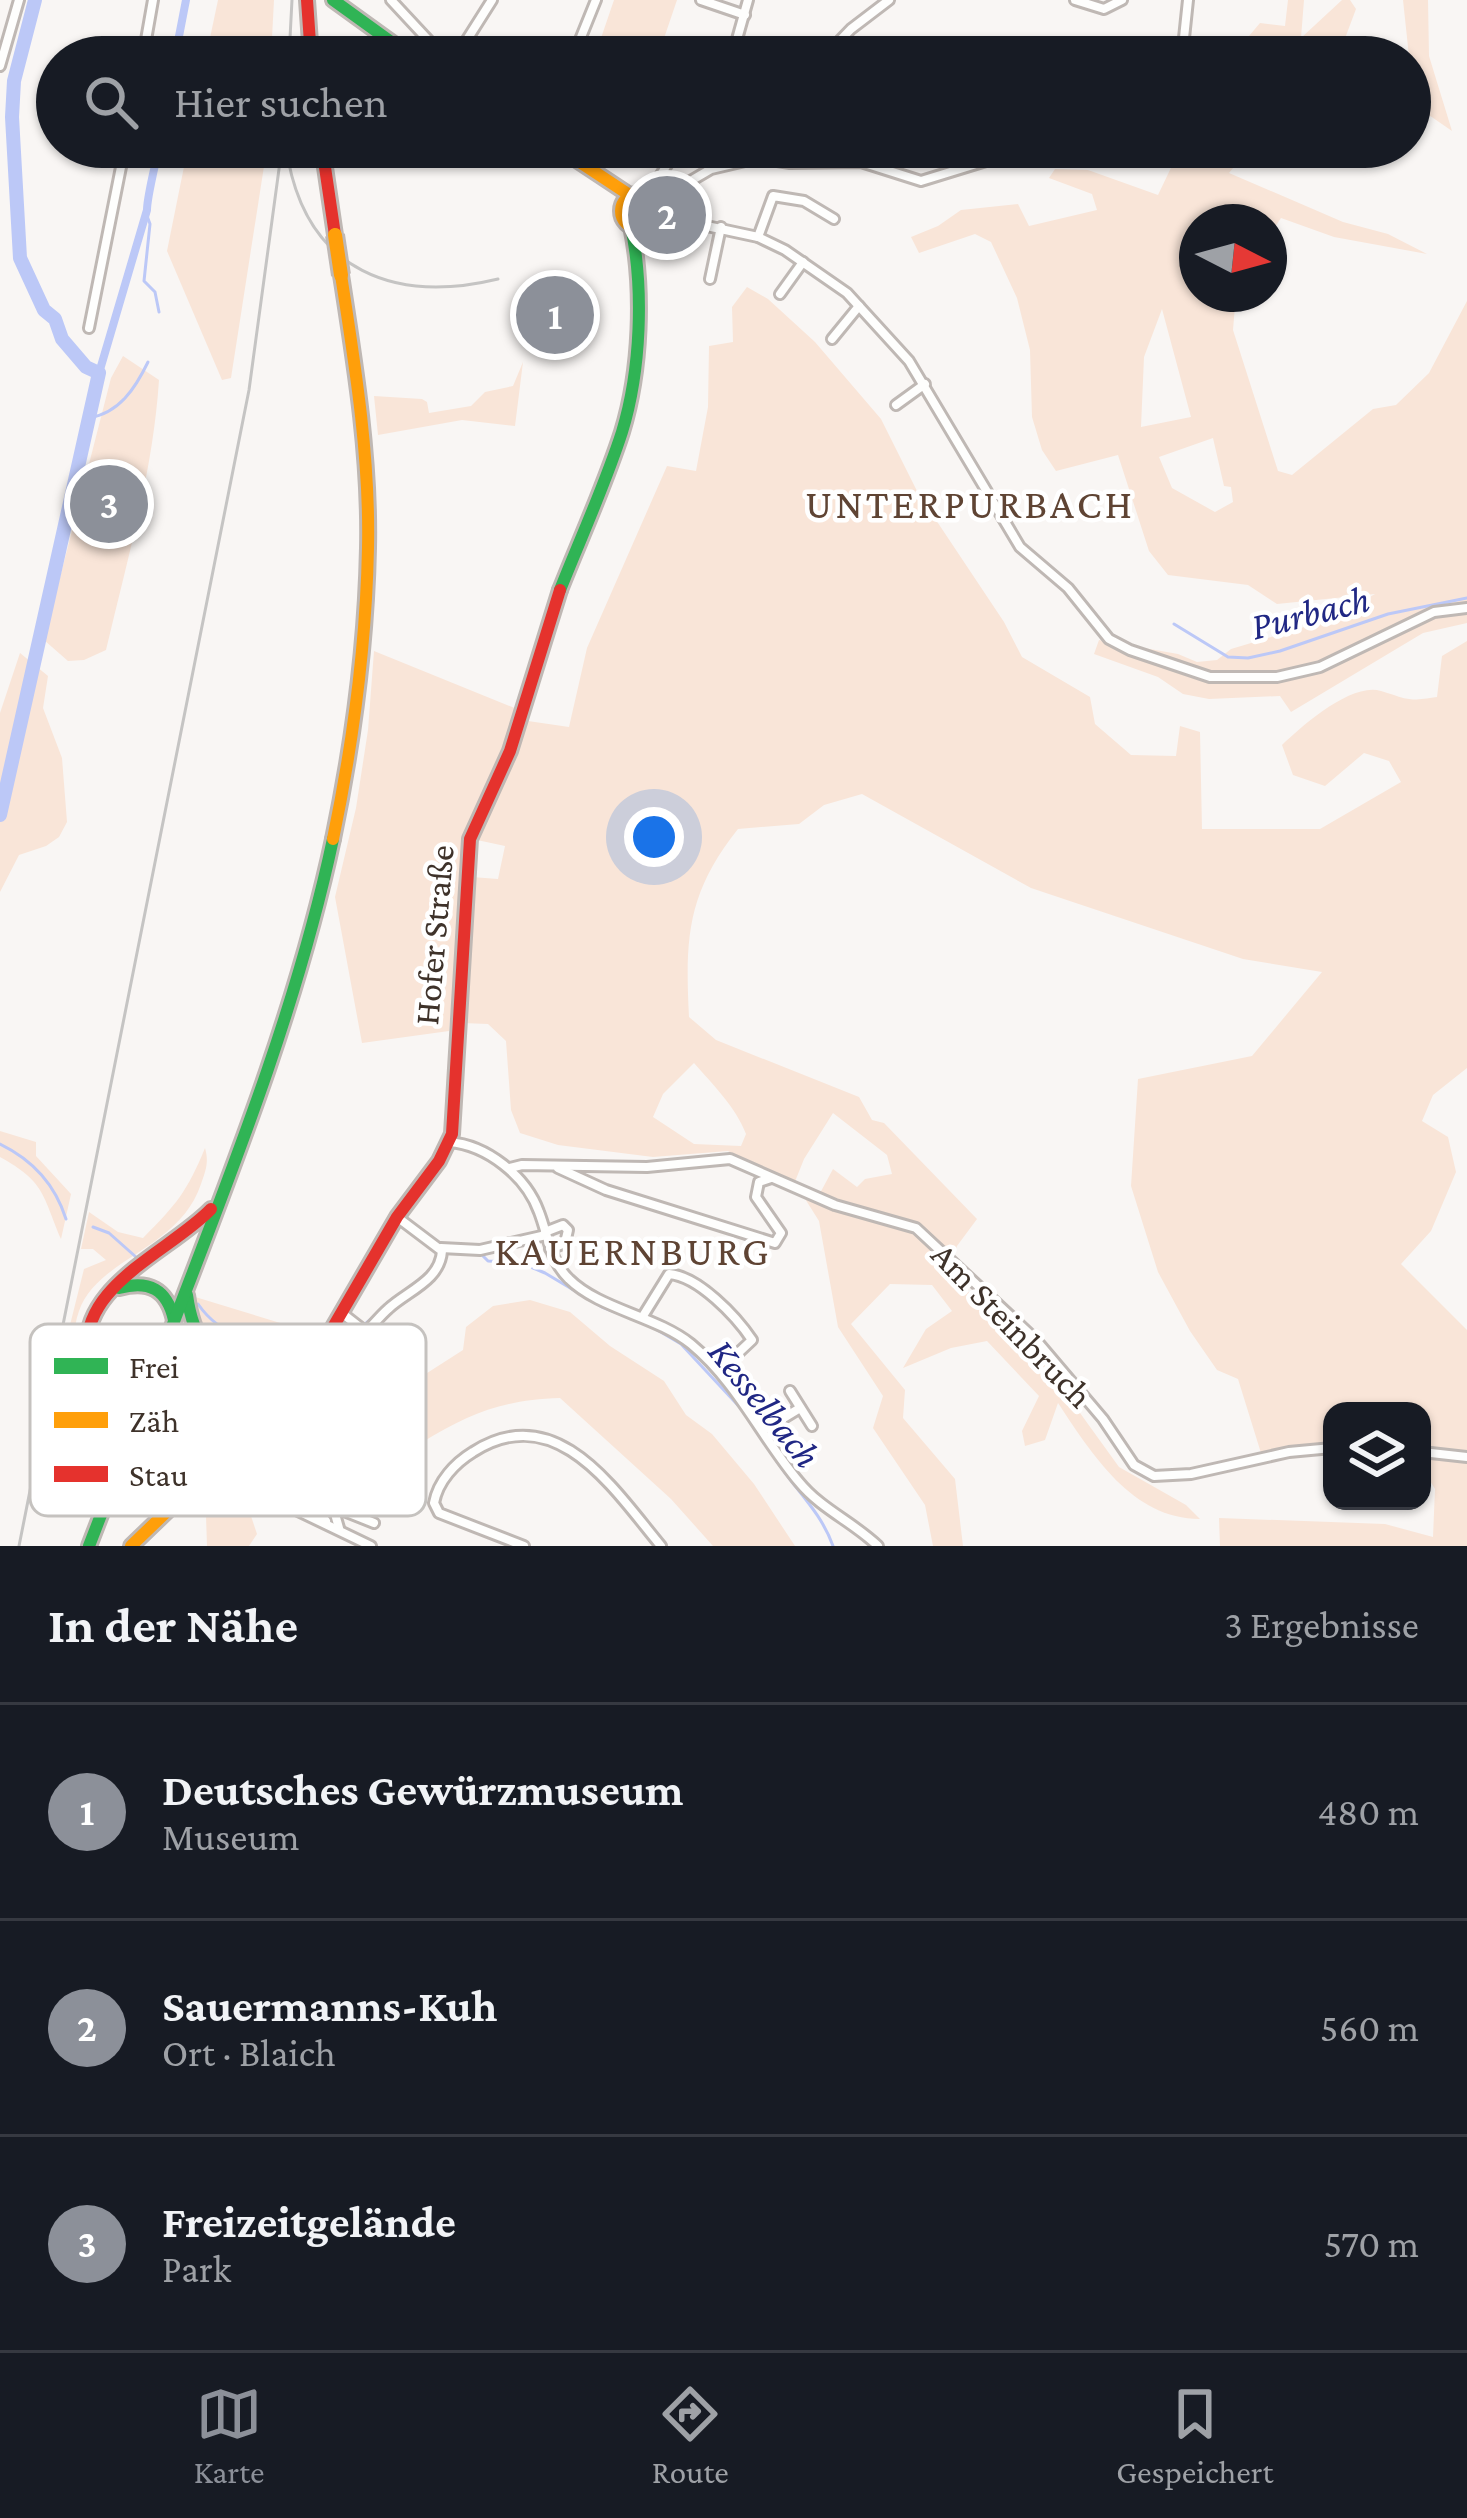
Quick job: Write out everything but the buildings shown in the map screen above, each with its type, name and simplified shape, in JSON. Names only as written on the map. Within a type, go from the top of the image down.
[{"type":"main road","points":[[307,0],[310,36]]},
{"type":"main road","points":[[337,4],[382,36]]},
{"type":"main road","points":[[173,1324],[277,1047],[308,946],[344,794],[355,720],[366,599],[367,492],[356,379],[325,168]]},
{"type":"main road","points":[[587,168],[641,211]]},
{"type":"main road","name":"Hofer Straße","points":[[336,1324],[397,1217],[449,1142],[470,839],[510,751],[550,617],[623,428],[637,344],[636,250],[641,211]]},
{"type":"main road","points":[[88,1324],[108,1291],[184,1238],[221,1195]]},
{"type":"main road","points":[[108,1291],[135,1283],[157,1286],[166,1294],[174,1320]]},
{"type":"main road","points":[[187,1289],[191,1324]]},
{"type":"main road","points":[[89,1546],[101,1516]]},
{"type":"main road","name":"Hofer Straße","points":[[131,1546],[162,1516]]},
{"type":"street","points":[[0,66],[19,0]]},
{"type":"street","points":[[146,36],[154,0]]},
{"type":"street","points":[[391,0],[424,36]]},
{"type":"street","points":[[469,36],[492,0]]},
{"type":"street","points":[[581,36],[596,0]]},
{"type":"street","points":[[701,0],[745,15]]},
{"type":"street","points":[[738,36],[748,0]]},
{"type":"street","points":[[844,36],[889,0]]},
{"type":"street","points":[[1075,0],[1104,9],[1122,0]]},
{"type":"street","points":[[1184,36],[1188,0]]},
{"type":"street","points":[[89,328],[121,168]]},
{"type":"street","points":[[641,211],[665,168]]},
{"type":"street","points":[[641,211],[715,168]]},
{"type":"street","points":[[880,168],[921,181],[963,168]]},
{"type":"street","points":[[758,237],[773,196],[804,201],[834,220]]},
{"type":"street","points":[[641,211],[664,236],[695,226],[758,237],[803,262],[860,306],[925,384],[1020,548],[1068,588],[1109,639],[1156,662],[1210,677],[1276,677],[1320,667],[1434,612],[1467,608]]},
{"type":"street","points":[[710,279],[721,227]]},
{"type":"street","points":[[780,294],[803,262]]},
{"type":"street","points":[[832,339],[860,306]]},
{"type":"street","points":[[896,405],[925,384]]},
{"type":"street","points":[[449,1142],[509,1168],[533,1197],[550,1249],[571,1281],[669,1329],[719,1372],[809,1494],[878,1546]]},
{"type":"street","name":"Am Steinbruch","points":[[557,1168],[647,1167],[730,1159],[835,1204],[916,1228],[1036,1340],[1103,1419],[1134,1465],[1154,1476],[1191,1474],[1323,1449]]},
{"type":"street","points":[[509,1168],[557,1168],[606,1190],[775,1243],[781,1233],[760,1207],[756,1191],[759,1182],[772,1178]]},
{"type":"street","points":[[397,1217],[441,1252],[480,1250],[545,1234],[562,1225],[568,1230],[567,1240],[550,1249]]},
{"type":"street","points":[[528,1237],[541,1218]]},
{"type":"street","points":[[373,1324],[430,1277],[441,1252]]},
{"type":"street","points":[[643,1316],[669,1274],[706,1292],[752,1340],[719,1372]]},
{"type":"street","points":[[343,1314],[355,1324]]},
{"type":"street","points":[[790,1391],[812,1426]]},
{"type":"street","points":[[764,1430],[800,1408]]},
{"type":"street","points":[[524,1546],[439,1513],[434,1503],[441,1483],[470,1454],[522,1436],[560,1444],[589,1462],[661,1546]]},
{"type":"street","points":[[1431,1453],[1467,1457]]},
{"type":"street","points":[[312,1516],[370,1546]]},
{"type":"street","points":[[320,1516],[326,1522]]},
{"type":"street","points":[[336,1516],[339,1529]]},
{"type":"street","points":[[357,1516],[374,1523]]},
{"type":"shaded area","points":[[218,0],[274,0],[272,36],[210,36]]},
{"type":"shaded area","points":[[614,0],[677,0],[665,36],[602,36]]},
{"type":"shaded area","points":[[1288,0],[1304,0],[1301,36],[1249,36],[1260,23],[1285,26]]},
{"type":"shaded area","points":[[1342,0],[1350,0],[1356,9],[1346,36],[1303,36]]},
{"type":"shaded area","points":[[1403,0],[1428,0],[1429,36],[1407,36]]},
{"type":"shaded area","points":[[1431,63],[1452,131],[1431,116]]},
{"type":"shaded area","points":[[184,168],[264,168],[231,378],[222,380],[167,251]]},
{"type":"shaded area","points":[[1171,168],[1233,168],[1229,173],[1343,222],[1388,234],[1427,254],[1334,237],[1287,220],[1287,204],[1179,204],[1179,312],[1234,312],[1233,330],[1278,471],[1292,475],[1373,409],[1396,405],[1429,373],[1467,301],[1467,623],[1423,633],[1291,712],[1280,696],[1209,699],[1183,694],[1158,677],[1094,654],[1099,640],[1178,654],[1197,662],[1217,660],[1231,649],[1331,619],[1375,594],[1277,604],[1248,585],[1168,575],[1149,551],[1118,455],[1056,471],[1042,450],[1032,417],[1030,350],[1017,298],[991,242],[975,234],[919,253],[911,237],[961,210],[1018,204],[1029,226],[1097,210],[1092,194],[1049,178],[1055,169],[1088,170],[1158,195]],"holes":[[[1162,309],[1191,417],[1141,427],[1144,357]],[[1213,438],[1224,486],[1231,487],[1233,502],[1215,512],[1172,488],[1159,457]]]},
{"type":"shaded area","points":[[747,287],[768,299],[815,342],[881,419],[918,493],[1022,657],[1090,697],[1095,724],[1131,755],[1176,756],[1180,726],[1200,732],[1202,829],[1320,829],[1401,782],[1389,761],[1364,753],[1325,786],[1293,775],[1282,745],[1328,707],[1356,693],[1369,690],[1402,698],[1437,697],[1442,656],[1467,641],[1467,1068],[1433,1095],[1422,1121],[1448,1137],[1456,1172],[1431,1231],[1401,1264],[1467,1330],[1467,1452],[1431,1453],[1431,1402],[1323,1402],[1323,1447],[1261,1453],[1238,1379],[1217,1370],[1158,1272],[1131,1186],[1138,1079],[1252,1056],[1322,972],[1243,959],[1031,888],[862,794],[824,805],[799,824],[738,829],[708,874],[693,917],[689,1017],[716,1040],[859,1097],[872,1120],[884,1123],[977,1219],[957,1246],[947,1274],[1031,1345],[1119,1467],[1186,1505],[1200,1519],[1176,1516],[1134,1496],[1100,1462],[1058,1403],[1045,1440],[1025,1446],[1022,1431],[1039,1396],[987,1341],[951,1348],[903,1368],[926,1329],[952,1311],[932,1285],[890,1284],[851,1324],[905,1390],[903,1418],[955,1479],[963,1546],[933,1546],[925,1505],[873,1428],[883,1396],[838,1327],[819,1221],[802,1194],[728,1151],[653,1157],[558,1145],[520,1133],[511,1110],[506,1041],[488,1024],[462,1023],[472,877],[498,879],[505,846],[477,840],[528,721],[569,727],[587,648],[667,466],[696,471],[708,407],[709,346],[733,342],[732,307]],"holes":[[[694,1063],[746,1134],[741,1146],[694,1144],[653,1117],[663,1094]],[[833,1113],[887,1155],[892,1174],[865,1179],[857,1187],[833,1169],[819,1195],[794,1184]]]},
{"type":"shaded area","points":[[123,356],[159,380],[145,482],[106,650],[68,661],[44,640],[111,378]]},
{"type":"shaded area","points":[[523,362],[515,426],[462,420],[378,435],[374,396],[422,399],[429,413],[471,406],[485,392],[513,386]]},
{"type":"shaded area","points":[[374,651],[517,709],[466,838],[449,1031],[362,1043],[335,897],[356,808]]},
{"type":"shaded area","points":[[20,653],[48,676],[43,708],[62,758],[67,822],[59,837],[46,846],[19,855],[0,892],[0,713]]},
{"type":"shaded area","points":[[0,1131],[36,1142],[36,1156],[71,1194],[61,1239],[34,1182],[0,1157]]},
{"type":"shaded area","points":[[205,1148],[206,1170],[190,1206],[157,1239],[103,1278],[89,1293],[76,1324],[70,1324],[84,1269],[106,1260],[93,1249],[81,1249],[89,1212],[118,1232],[143,1238],[180,1197]]},
{"type":"shaded area","points":[[192,1296],[284,1324],[198,1324]]},
{"type":"shaded area","points":[[530,1300],[570,1312],[610,1346],[664,1381],[686,1415],[712,1434],[754,1484],[795,1546],[713,1546],[671,1499],[560,1398],[487,1410],[426,1440],[426,1374],[463,1350],[466,1327],[493,1306]]},
{"type":"shaded area","points":[[1467,1457],[1467,1546],[1220,1546],[1219,1518],[1385,1524],[1433,1537],[1431,1458]]},
{"type":"shaded area","points":[[206,1516],[251,1516],[257,1534],[249,1546],[207,1546]]},
{"type":"waterway","points":[[0,815],[99,373],[86,367],[62,339],[20,258],[14,81],[35,0]]},
{"type":"waterway","points":[[179,36],[186,0]]},
{"type":"waterway","points":[[99,373],[155,168]]},
{"type":"waterway","points":[[146,213],[150,224],[144,281],[155,292],[159,312]]},
{"type":"waterway","points":[[89,418],[125,398],[148,362]]},
{"type":"waterway","name":"Purbach","points":[[1174,624],[1228,657],[1248,658],[1388,614],[1467,598]]},
{"type":"waterway","name":"Kesselbach","points":[[0,1144],[41,1174],[66,1219]]},
{"type":"waterway","name":"Kesselbach","points":[[93,1227],[109,1233],[136,1257]]},
{"type":"waterway","name":"Kesselbach","points":[[481,1254],[488,1261],[521,1263],[545,1273],[602,1307],[649,1325],[681,1344],[747,1415]]},
{"type":"waterway","name":"Kesselbach","points":[[389,1304],[428,1273],[438,1257]]},
{"type":"waterway","name":"Kesselbach","points":[[198,1304],[216,1324]]},
{"type":"waterway","name":"Kesselbach","points":[[365,1324],[382,1310]]},
{"type":"waterway","name":"Kesselbach","points":[[766,1443],[833,1546]]},
{"type":"railway","points":[[290,36],[292,0]]},
{"type":"railway","points":[[63,1324],[249,390],[279,168]]},
{"type":"railway","points":[[291,168],[315,229],[337,253],[362,270],[392,282],[425,287],[498,279]]},
{"type":"railway","points":[[19,1546],[30,1491]]},
{"type":"traffic: fast","points":[[333,0],[383,36]]},
{"type":"traffic: fast","points":[[560,590],[608,472],[633,383],[638,276],[631,226]]},
{"type":"traffic: fast","points":[[173,1324],[275,1048],[333,839]]},
{"type":"traffic: fast","points":[[119,1288],[155,1289],[167,1301],[174,1320]]},
{"type":"traffic: fast","points":[[187,1295],[194,1324]]},
{"type":"traffic: fast","points":[[89,1546],[101,1516]]},
{"type":"traffic: slow","points":[[589,168],[631,196]]},
{"type":"traffic: slow","points":[[638,194],[650,199],[655,211],[650,223],[638,228],[626,223],[621,211],[626,199],[638,194]]},
{"type":"traffic: slow","points":[[335,235],[341,275]]},
{"type":"traffic: slow","points":[[333,839],[357,695],[368,548],[364,445],[341,275]]},
{"type":"traffic: slow","points":[[131,1546],[162,1516]]},
{"type":"traffic: jam","points":[[307,0],[310,36]]},
{"type":"traffic: jam","points":[[325,168],[335,235]]},
{"type":"traffic: jam","points":[[335,1324],[452,1134],[470,839],[510,751],[560,590]]},
{"type":"traffic: jam","points":[[92,1324],[109,1292],[211,1209]]},
{"type":"place","name":"Sauermanns-Kuh","points":[[667,215]]},
{"type":"place","name":"Deutsches Gewürzmuseum","points":[[555,315]]},
{"type":"place","name":"Freizeitgelände","points":[[109,504]]},
{"type":"district","name":"UNTERPURBACH","points":[[970,503]]},
{"type":"district","name":"KAUERNBURG","points":[[633,1250]]}]
